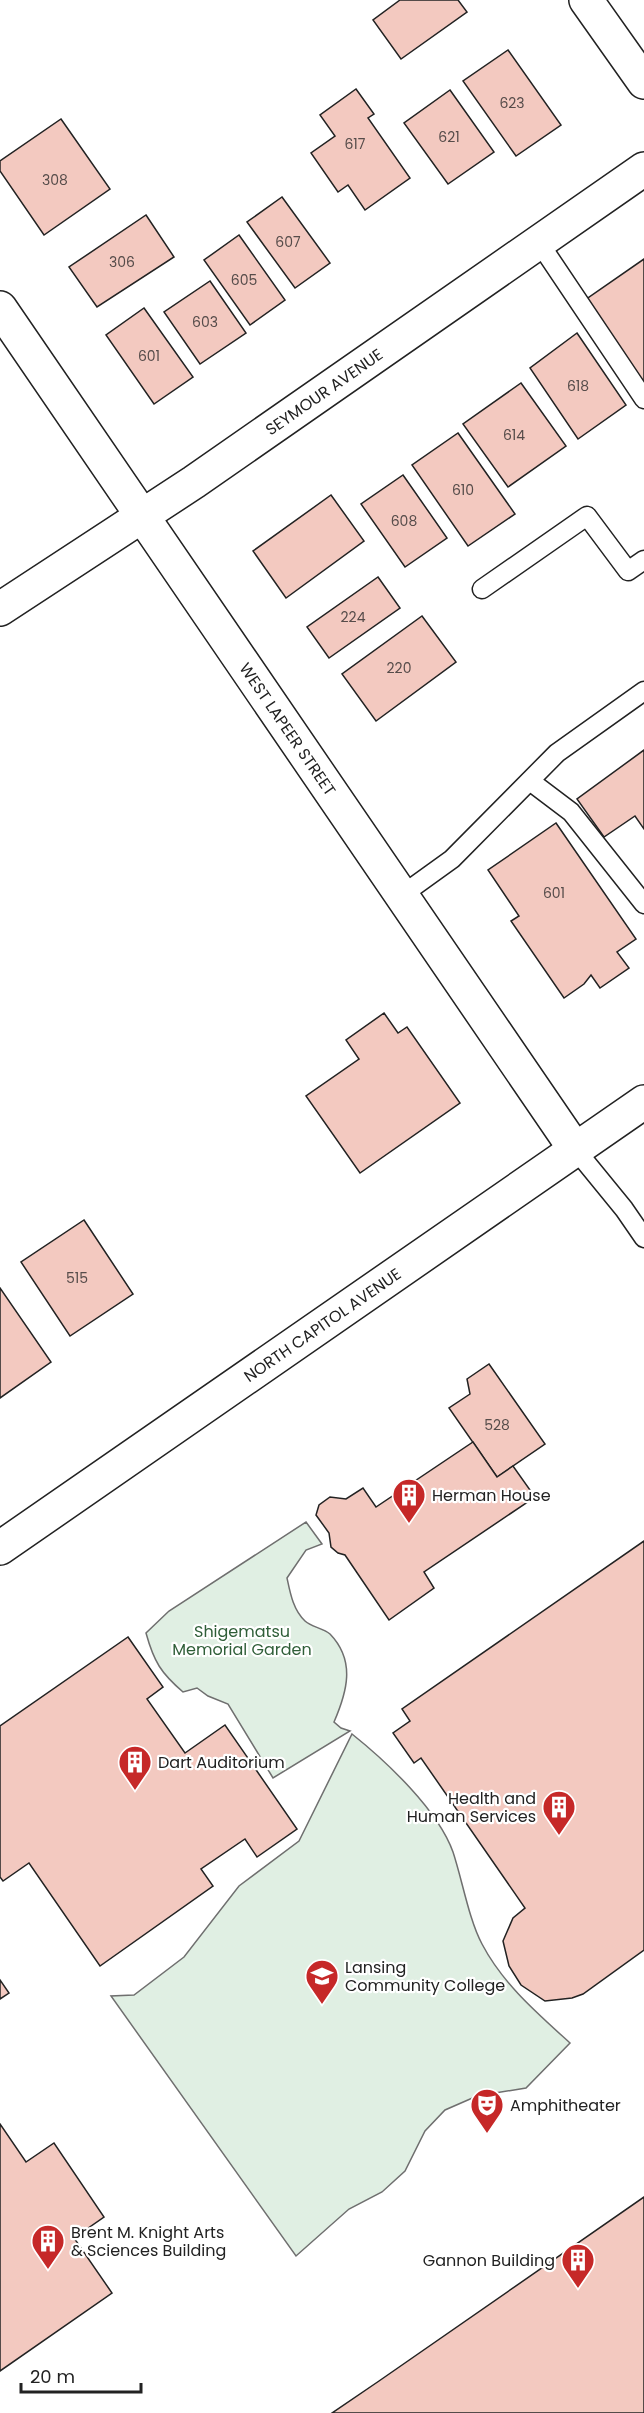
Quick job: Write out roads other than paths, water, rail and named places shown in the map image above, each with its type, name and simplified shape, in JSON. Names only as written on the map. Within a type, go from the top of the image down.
[{"type":"street","points":[[586,0],[644,82]]},
{"type":"street","name":"SEYMOUR AVENUE","points":[[0,609],[194,482],[644,169]]},
{"type":"street","name":"WEST LAPEER STREET","points":[[0,308],[534,1091],[576,1149]]},
{"type":"street","name":"NORTH CAPITOL AVENUE","points":[[0,1548],[644,1102]]},
{"type":"lane","points":[[538,241],[644,399]]},
{"type":"lane","points":[[482,589],[587,516],[628,571],[644,560]]},
{"type":"lane","points":[[402,895],[452,859],[557,753],[644,691]]},
{"type":"lane","points":[[530,781],[571,812],[644,904]]},
{"type":"lane","points":[[576,1149],[644,1238]]},
{"type":"place","name":"Herman House","points":[[409,1524]]},
{"type":"place","name":"Dart Auditorium","points":[[135,1791]]},
{"type":"place","name":"Health and Human Services","points":[[559,1836]]},
{"type":"place","name":"Lansing Community College","points":[[322,2005]]},
{"type":"place","name":"Amphitheater","points":[[487,2134]]},
{"type":"place","name":"Brent M. Knight Arts & Sciences Building","points":[[48,2270]]},
{"type":"place","name":"Gannon Building","points":[[578,2289]]},
{"type":"park label","name":"Shigematsu Memorial Garden","points":[[242,1640]]}]
